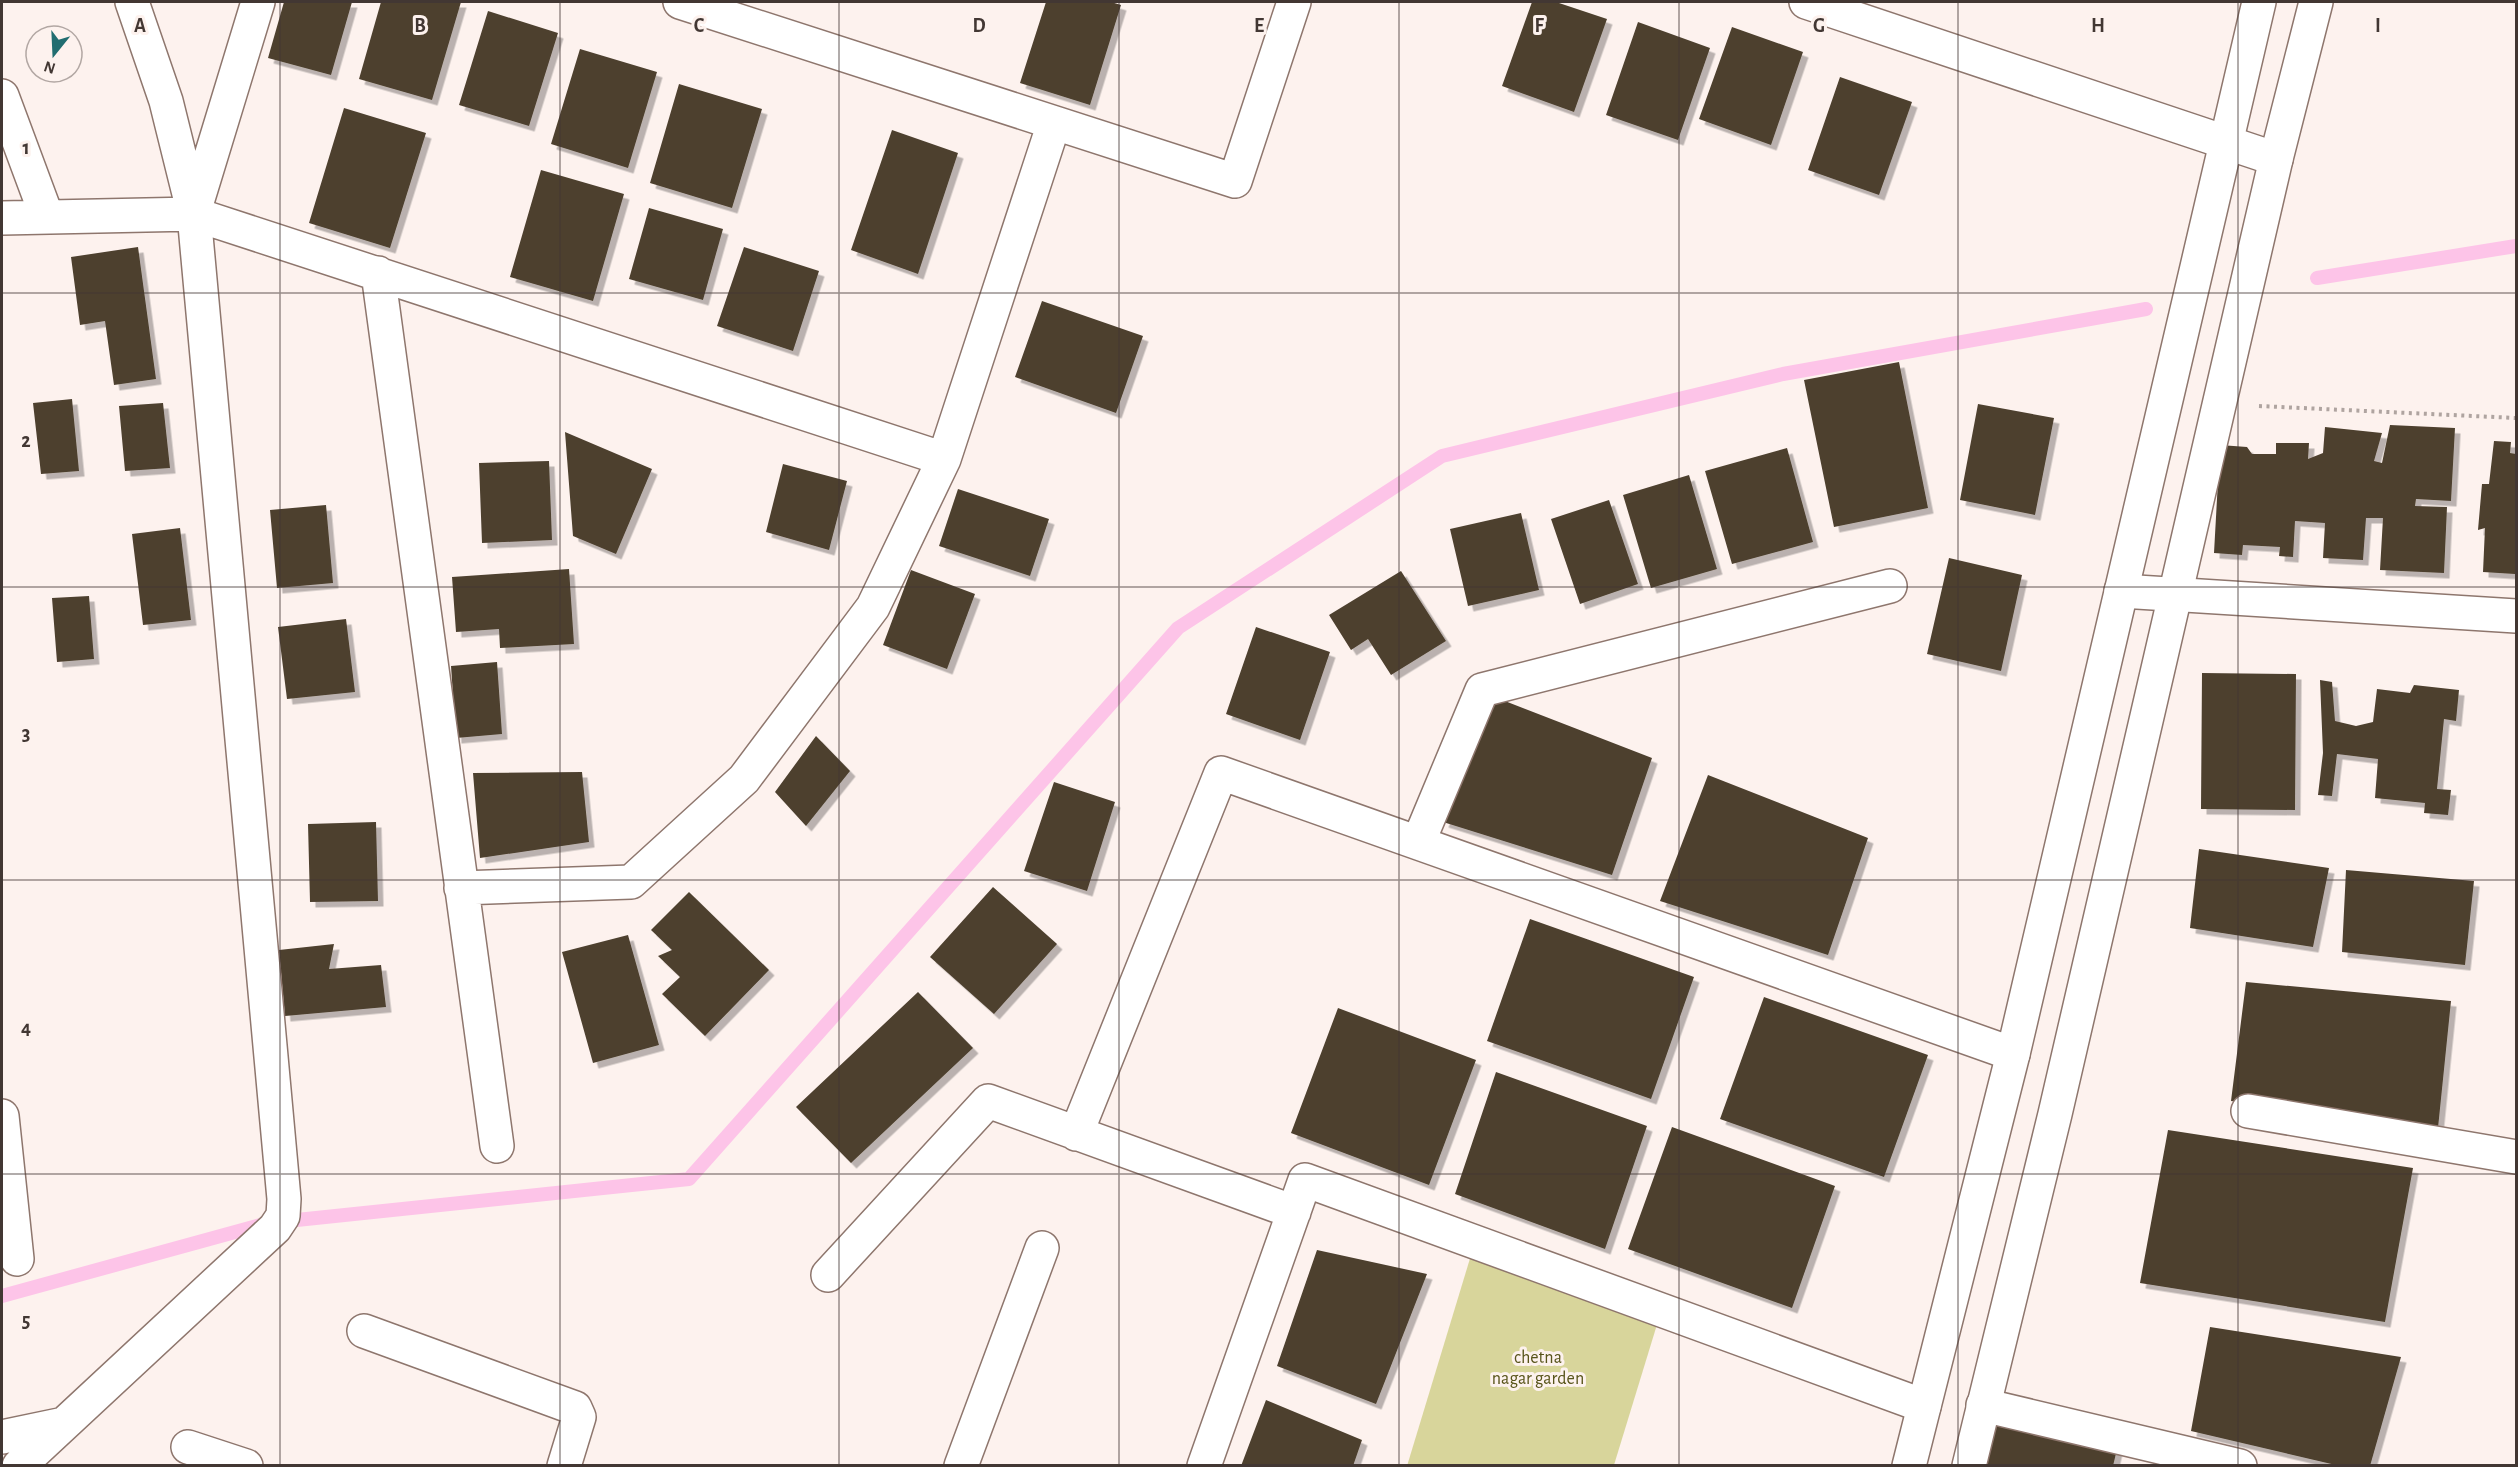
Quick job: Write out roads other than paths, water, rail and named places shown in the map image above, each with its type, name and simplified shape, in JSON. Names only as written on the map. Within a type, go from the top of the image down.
[{"type":"street","points":[[20,1466],[280,1214],[194,214],[166,101],[132,2]]},
{"type":"street","points":[[194,214],[258,2]]},
{"type":"street","points":[[681,2],[1235,181],[1293,2]]},
{"type":"street","points":[[1806,2],[2276,159]]},
{"type":"street","points":[[1909,1466],[2013,1054],[2259,2]]},
{"type":"street","points":[[1969,1466],[2058,1102],[2276,159],[2316,2]]},
{"type":"street","points":[[2,96],[47,217]]},
{"type":"street","points":[[461,888],[631,882],[744,778],[873,607],[944,459],[1054,123]]},
{"type":"street","points":[[2,218],[194,214],[944,459]]},
{"type":"street","points":[[378,273],[497,1146]]},
{"type":"street","points":[[1418,843],[1482,690],[1890,586]]},
{"type":"street","points":[[2121,591],[2517,616]]},
{"type":"street","points":[[1077,1134],[1221,773],[2013,1054]]},
{"type":"street","points":[[828,1275],[988,1101],[1294,1212]]},
{"type":"street","points":[[2248,1111],[2517,1157]]},
{"type":"street","points":[[2,1116],[17,1259]]},
{"type":"street","points":[[1204,1466],[1305,1180],[1924,1406]]},
{"type":"street","points":[[961,1466],[1042,1248]]},
{"type":"street","points":[[364,1331],[575,1408],[579,1417],[564,1466]]},
{"type":"street","points":[[1983,1405],[2240,1466]]},
{"type":"street","points":[[2,1437],[64,1424]]},
{"type":"street","points":[[188,1447],[246,1466]]},
{"type":"waterway","points":[[2317,278],[2516,246]]},
{"type":"waterway","points":[[2,1296],[268,1223],[689,1179],[1178,628],[1442,456],[1783,374],[2146,309]]},
{"type":"park label","name":"chetna nagar garden","points":[[1538,1368]]}]
